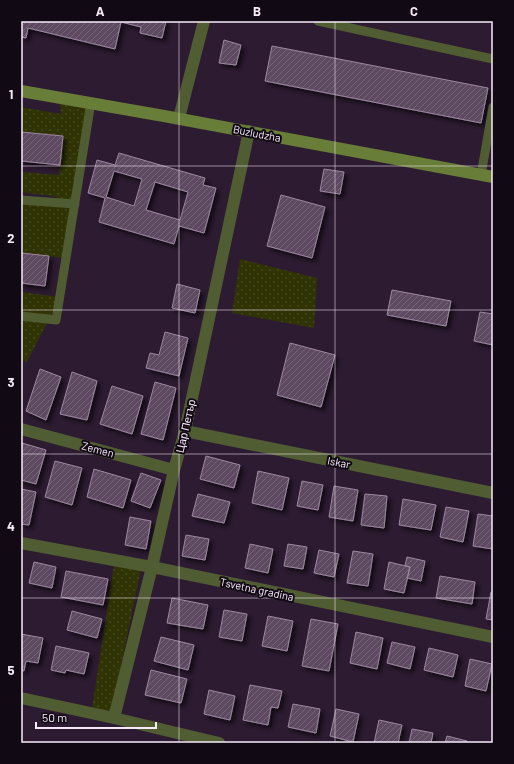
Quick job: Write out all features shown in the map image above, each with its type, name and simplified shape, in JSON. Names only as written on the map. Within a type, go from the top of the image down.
[{"type":"street","points":[[179,118],[204,21]]},
{"type":"street","name":"Buzludzha","points":[[21,91],[179,118],[487,176]]},
{"type":"street","name":"Цар Петър","points":[[114,718],[152,567],[174,470],[185,431],[249,132]]},
{"type":"street","name":"Zemen","points":[[21,428],[174,470]]},
{"type":"street","name":"Iskar","points":[[185,431],[493,492]]},
{"type":"street","name":"Tsvetna gradina","points":[[21,543],[152,567],[493,637]]},
{"type":"street","points":[[21,698],[114,718],[218,743]]},
{"type":"lane","points":[[318,21],[493,59]]},
{"type":"lane","points":[[21,316],[56,320],[91,102]]},
{"type":"lane","points":[[487,176],[493,107]]},
{"type":"lane","points":[[21,200],[75,204]]},
{"type":"green space","points":[[60,102],[87,105],[64,258],[21,253],[21,202],[56,205],[57,197],[21,192],[21,172],[59,175],[62,143],[21,138],[21,107],[61,114]]},
{"type":"green space","points":[[240,259],[317,278],[314,328],[232,313]]},
{"type":"green space","points":[[21,292],[60,297],[27,362],[21,360]]},
{"type":"green space","points":[[114,564],[141,569],[111,713],[92,709]]},
{"type":"building","points":[[21,21],[166,21],[162,38],[140,33],[141,27],[121,22],[115,49],[28,28],[26,38],[21,37]]},
{"type":"building","points":[[224,40],[241,45],[236,65],[219,63]]},
{"type":"building","points":[[272,46],[488,88],[481,123],[265,81]]},
{"type":"building","points":[[21,132],[63,136],[60,165],[21,161]]},
{"type":"building","points":[[119,153],[205,178],[203,185],[216,188],[204,233],[179,226],[174,244],[99,222],[105,198],[88,193],[97,160],[115,165]],"holes":[[[114,171],[142,179],[134,206],[106,197]],[[155,182],[188,192],[180,220],[146,210]]]},
{"type":"building","points":[[324,169],[344,172],[340,194],[320,191]]},
{"type":"building","points":[[281,195],[325,207],[312,258],[267,246]]},
{"type":"building","points":[[21,253],[49,256],[45,286],[21,283]]},
{"type":"building","points":[[177,284],[200,290],[195,313],[172,308]]},
{"type":"building","points":[[392,290],[451,301],[446,326],[387,315]]},
{"type":"building","points":[[480,312],[493,314],[493,345],[474,341]]},
{"type":"building","points":[[165,332],[188,338],[179,376],[146,368],[150,353],[159,355]]},
{"type":"building","points":[[290,343],[335,355],[321,407],[277,395]]},
{"type":"building","points":[[40,369],[61,377],[46,420],[26,411]]},
{"type":"building","points":[[72,372],[97,381],[87,420],[60,414]]},
{"type":"building","points":[[155,382],[176,388],[163,440],[141,434]]},
{"type":"building","points":[[112,386],[143,396],[132,434],[100,424]]},
{"type":"building","points":[[22,443],[46,450],[36,484],[21,480]]},
{"type":"building","points":[[206,456],[240,465],[234,488],[200,479]]},
{"type":"building","points":[[55,461],[82,468],[72,505],[45,497]]},
{"type":"building","points":[[94,469],[131,480],[123,508],[87,497]]},
{"type":"building","points":[[258,471],[289,478],[282,510],[252,503]]},
{"type":"building","points":[[141,473],[161,480],[150,508],[131,501]]},
{"type":"building","points":[[302,481],[323,485],[318,510],[297,506]]},
{"type":"building","points":[[334,486],[358,490],[353,521],[329,517]]},
{"type":"building","points":[[21,489],[36,492],[29,525],[21,524]]},
{"type":"building","points":[[198,494],[230,502],[224,523],[192,516]]},
{"type":"building","points":[[365,494],[387,496],[384,528],[361,525]]},
{"type":"building","points":[[403,499],[436,505],[431,530],[399,525]]},
{"type":"building","points":[[446,507],[469,511],[463,542],[440,537]]},
{"type":"building","points":[[478,514],[493,516],[493,549],[473,546]]},
{"type":"building","points":[[130,517],[151,521],[146,549],[125,545]]},
{"type":"building","points":[[186,535],[209,539],[205,560],[182,556]]},
{"type":"building","points":[[250,544],[273,549],[268,573],[245,568]]},
{"type":"building","points":[[288,544],[307,547],[303,569],[284,566]]},
{"type":"building","points":[[319,550],[339,554],[334,577],[314,573]]},
{"type":"building","points":[[353,551],[373,554],[368,586],[347,583]]},
{"type":"building","points":[[407,557],[425,561],[421,581],[407,578],[410,567],[405,566]]},
{"type":"building","points":[[34,562],[56,567],[52,588],[29,583]]},
{"type":"building","points":[[389,562],[410,567],[404,593],[384,589]]},
{"type":"building","points":[[66,571],[108,579],[103,605],[61,597]]},
{"type":"building","points":[[440,576],[475,582],[472,604],[436,598]]},
{"type":"building","points":[[491,592],[493,592],[493,620],[486,619]]},
{"type":"building","points":[[172,598],[208,605],[203,629],[167,623]]},
{"type":"building","points":[[224,610],[247,614],[242,641],[219,637]]},
{"type":"building","points":[[72,611],[102,619],[97,638],[67,630]]},
{"type":"building","points":[[268,616],[293,621],[287,651],[262,646]]},
{"type":"building","points":[[311,619],[338,624],[329,671],[302,666]]},
{"type":"building","points":[[356,632],[383,638],[377,669],[350,663]]},
{"type":"building","points":[[21,634],[43,638],[38,663],[26,661],[24,671],[21,670]]},
{"type":"building","points":[[161,637],[194,645],[188,670],[154,661]]},
{"type":"building","points":[[392,642],[415,647],[410,669],[387,663]]},
{"type":"building","points":[[56,646],[89,653],[84,674],[66,670],[65,673],[51,670]]},
{"type":"building","points":[[429,648],[458,655],[453,677],[424,670]]},
{"type":"building","points":[[470,659],[492,664],[486,691],[465,686]]},
{"type":"building","points":[[151,670],[187,679],[181,703],[145,695]]},
{"type":"building","points":[[250,685],[282,691],[278,708],[271,707],[268,725],[243,720]]},
{"type":"building","points":[[209,690],[235,696],[230,720],[204,714]]},
{"type":"building","points":[[293,704],[320,709],[316,733],[288,727]]},
{"type":"building","points":[[336,709],[359,714],[353,742],[330,736]]},
{"type":"building","points":[[379,720],[402,725],[398,743],[374,743]]},
{"type":"building","points":[[412,729],[433,733],[431,743],[409,743]]},
{"type":"building","points":[[447,736],[467,741],[467,743],[445,743]]}]
